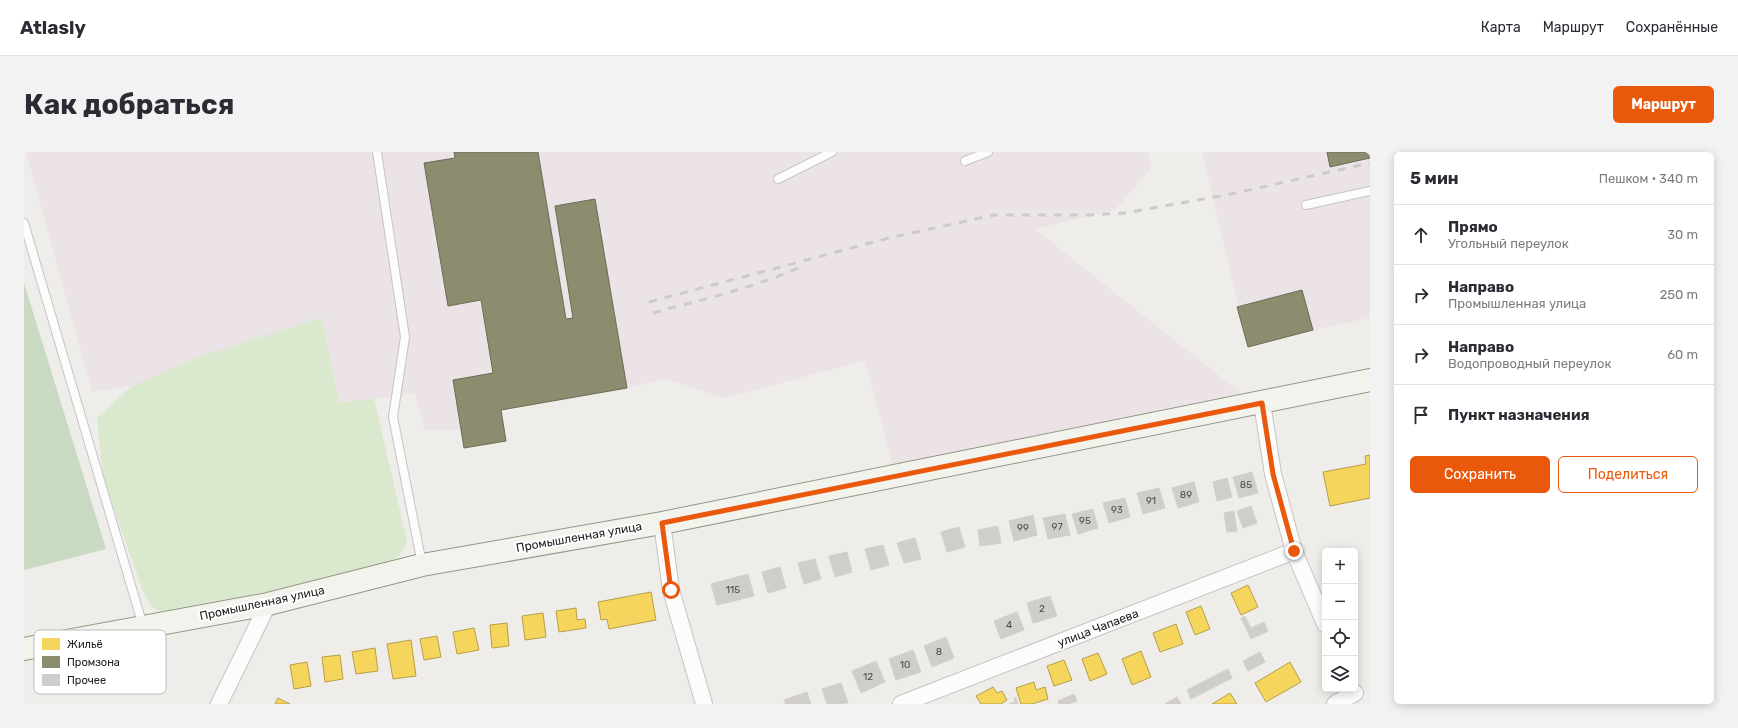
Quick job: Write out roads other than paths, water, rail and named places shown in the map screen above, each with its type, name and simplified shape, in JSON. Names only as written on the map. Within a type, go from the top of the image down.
[{"type":"street","name":"Промышленная улица","points":[[127,630],[268,604],[422,565],[662,523],[1370,380]]},
{"type":"street","points":[[1262,403],[1273,474],[1294,551],[1323,620]]},
{"type":"street","points":[[662,523],[671,590],[704,704]]},
{"type":"street","name":"улица Чапаева","points":[[901,704],[1294,551]]},
{"type":"street","points":[[219,704],[268,604]]},
{"type":"street","name":"Промышленная улица","points":[[24,649],[34,647]]},
{"type":"street","points":[[1335,704],[1356,695]]},
{"type":"lane","points":[[377,152],[404,337],[393,417],[422,565]]},
{"type":"lane","points":[[778,179],[832,152]]},
{"type":"lane","points":[[965,161],[988,152]]},
{"type":"lane","points":[[1306,205],[1370,190]]},
{"type":"lane","points":[[24,223],[143,627]]},
{"type":"railway","points":[[649,302],[889,238],[994,215],[1091,215],[1125,213],[1231,194],[1370,163]]},
{"type":"railway","points":[[653,313],[747,287],[802,266]]}]
